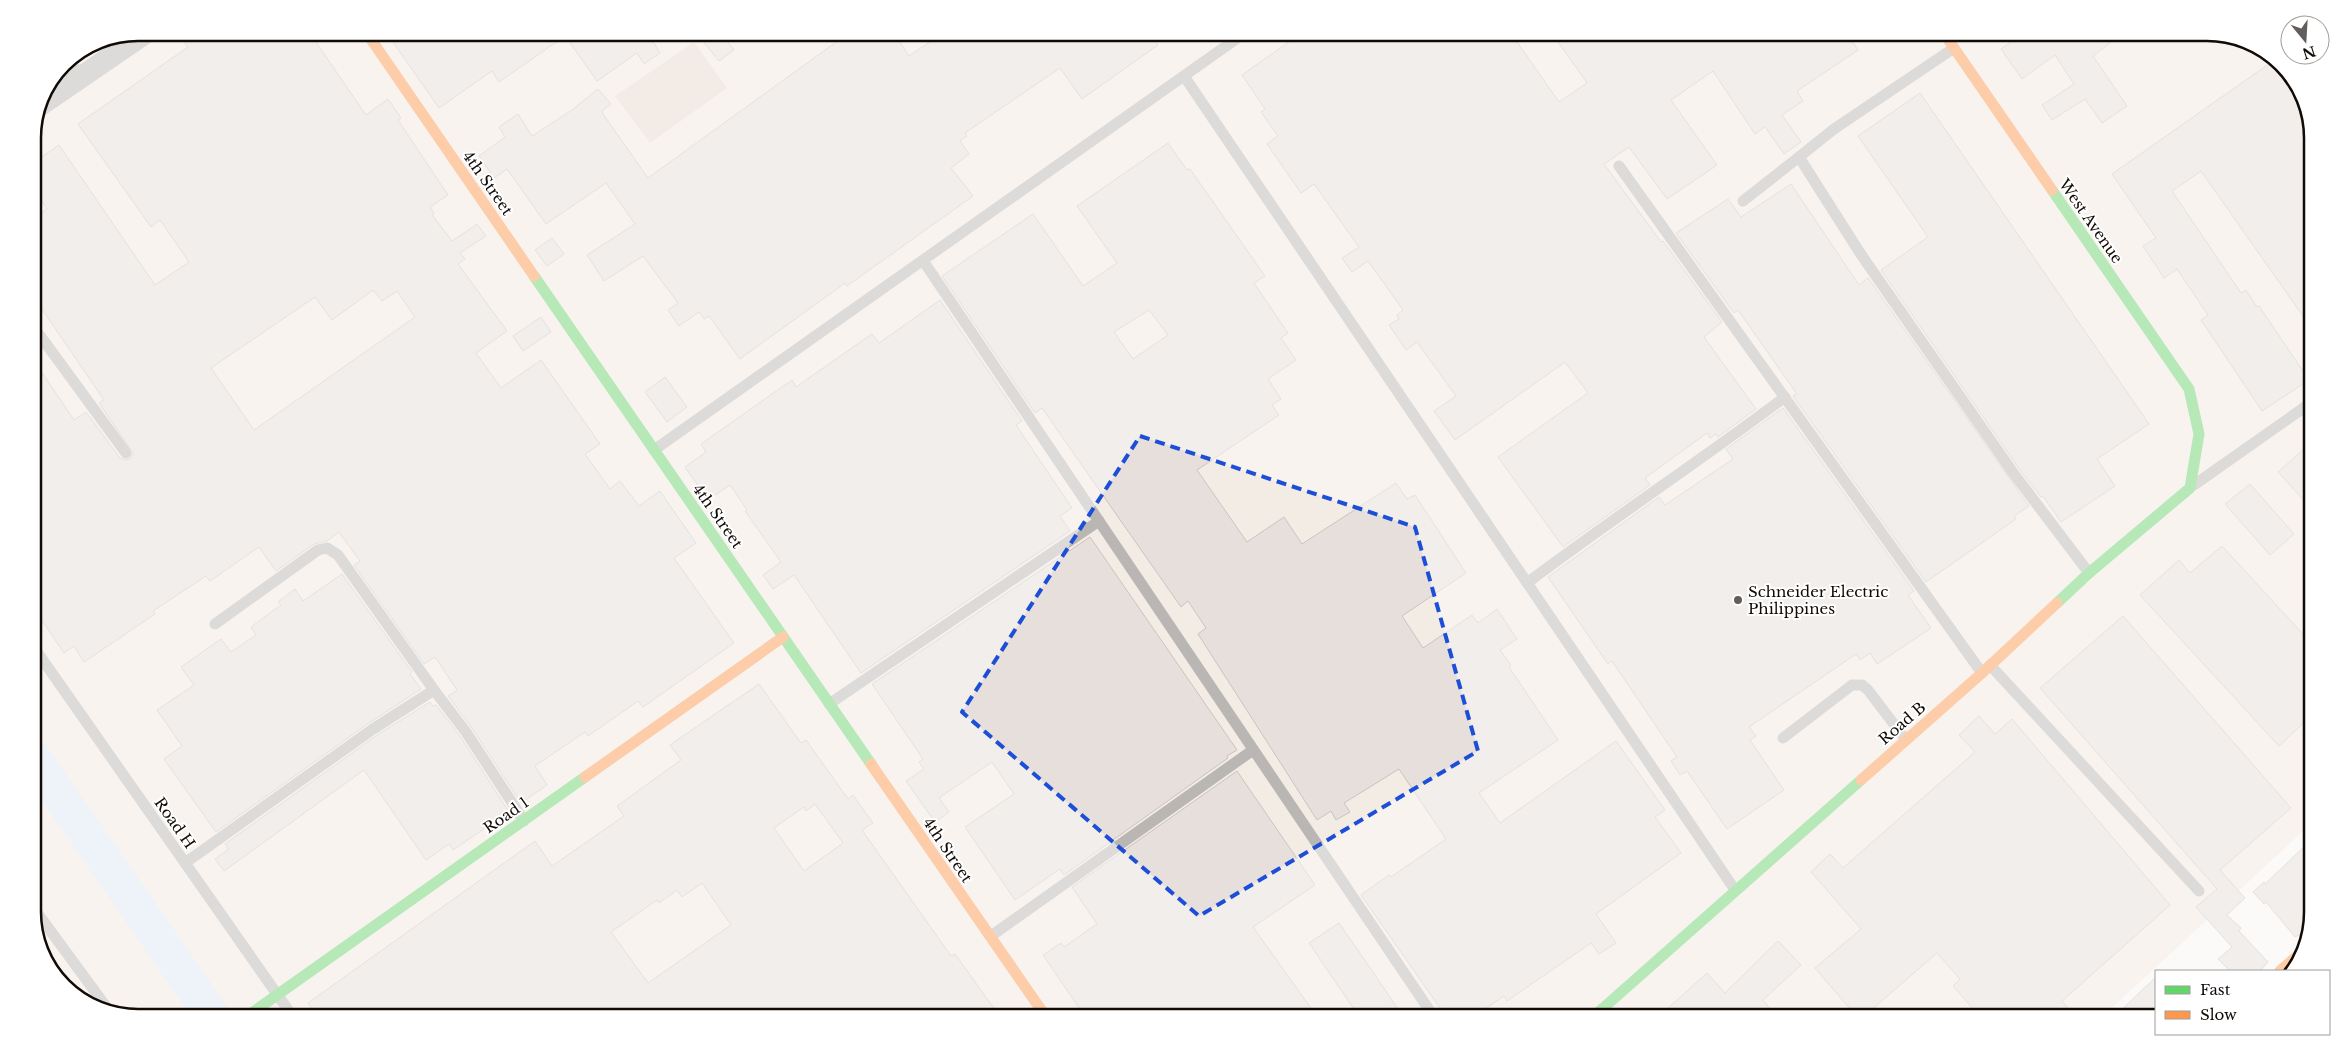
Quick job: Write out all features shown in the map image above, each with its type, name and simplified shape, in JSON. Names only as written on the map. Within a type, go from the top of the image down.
[{"type":"street","points":[[50,99],[134,41]]},
{"type":"street","name":"4th Street","points":[[372,41],[1040,1009]]},
{"type":"street","name":"West Avenue","points":[[1949,41],[2189,389],[2199,434],[2190,488]]},
{"type":"street","name":"Road B","points":[[1603,1009],[1986,669],[2089,573],[2190,488]]},
{"type":"street","name":"Road 1","points":[[259,1009],[783,637]]},
{"type":"lane","points":[[654,450],[924,262],[1233,41]]},
{"type":"lane","points":[[1743,201],[1834,129],[1954,48]]},
{"type":"lane","points":[[73,66],[82,78]]},
{"type":"lane","points":[[1184,76],[1735,890]]},
{"type":"lane","points":[[1799,157],[1860,253],[2014,474],[2089,573]]},
{"type":"lane","points":[[1619,166],[1785,397],[1986,669],[2199,891]]},
{"type":"lane","points":[[924,262],[1428,1009]]},
{"type":"lane","points":[[41,337],[126,453]]},
{"type":"lane","points":[[1527,583],[1600,529],[1660,489],[1785,397]]},
{"type":"lane","points":[[2190,488],[2304,408]]},
{"type":"lane","points":[[829,704],[1098,520]]},
{"type":"lane","points":[[214,624],[318,550],[327,548],[338,555],[466,732],[524,821]]},
{"type":"lane","name":"Road H","points":[[41,657],[286,1009]]},
{"type":"lane","points":[[1783,738],[1852,685],[1862,685],[1868,690],[1906,740]]},
{"type":"lane","points":[[185,863],[373,729],[434,690]]},
{"type":"lane","points":[[989,937],[1253,750]]},
{"type":"lane","points":[[41,918],[102,1001]]},
{"type":"highlighted area","points":[[1140,436],[1415,527],[1478,751],[1199,916],[962,712]]},
{"type":"shaded area","points":[[138,41],[2213,41],[2226,43],[2255,54],[2266,61],[2284,79],[2299,107],[2304,132],[2304,830],[2111,1009],[132,1009],[119,1007],[90,996],[79,989],[61,971],[49,949],[41,918],[41,132],[46,107],[58,84],[74,65],[101,49],[119,43]]},
{"type":"shaded area","points":[[694,42],[727,88],[650,143],[615,96]]},
{"type":"building","points":[[185,41],[315,41],[366,115],[388,99],[401,118],[398,120],[448,195],[430,207],[434,213],[432,215],[452,241],[477,224],[486,236],[460,253],[465,259],[458,264],[507,331],[476,353],[501,388],[541,360],[600,444],[585,454],[610,489],[620,481],[639,506],[660,491],[696,543],[674,558],[734,643],[643,707],[638,701],[588,736],[585,732],[535,766],[547,785],[521,803],[472,728],[448,696],[457,690],[435,657],[424,664],[354,565],[360,561],[339,532],[327,541],[314,544],[276,571],[259,547],[210,581],[206,576],[153,611],[155,614],[84,662],[74,646],[64,653],[41,619],[41,371],[74,420],[86,412],[120,458],[130,459],[133,453],[99,403],[104,400],[41,308],[41,213],[47,209],[41,200],[41,157],[59,145],[155,285],[189,262],[160,220],[151,227],[78,124],[188,47],[184,42]],"holes":[[[373,290],[382,301],[397,291],[415,317],[254,430],[211,368],[315,297],[332,320]]]},
{"type":"building","points":[[392,41],[558,41],[499,82],[492,71],[439,108]]},
{"type":"building","points":[[569,41],[653,41],[660,53],[644,64],[637,53],[597,81]]},
{"type":"building","points":[[703,41],[727,41],[734,50],[719,61]]},
{"type":"building","points":[[838,41],[899,41],[909,56],[931,41],[1155,41],[1158,45],[1082,99],[1060,68],[965,133],[967,136],[960,141],[969,154],[951,168],[973,196],[847,286],[845,283],[740,359],[709,316],[704,319],[699,312],[679,326],[668,310],[678,303],[643,256],[604,281],[587,255],[635,224],[606,183],[546,224],[507,169],[494,178],[479,156],[505,137],[499,127],[518,114],[532,136],[572,110],[598,89],[611,104],[602,111],[603,114],[648,178]]},
{"type":"building","points":[[1290,41],[1516,41],[1559,102],[1587,83],[1557,41],[1852,41],[1858,50],[1797,91],[1803,101],[1782,115],[1801,142],[1784,154],[1765,127],[1755,134],[1713,71],[1671,100],[1717,165],[1667,199],[1629,147],[1604,164],[1722,322],[1704,337],[1756,409],[1718,437],[1716,434],[1710,438],[1707,433],[1645,478],[1650,485],[1563,547],[1498,457],[1588,393],[1565,362],[1455,440],[1434,411],[1456,396],[1417,342],[1406,350],[1389,325],[1399,319],[1397,315],[1403,310],[1368,261],[1352,272],[1342,258],[1359,247],[1314,184],[1301,193],[1267,144],[1278,136],[1261,112],[1265,109],[1242,75]]},
{"type":"building","points":[[2012,41],[2112,41],[2093,56],[2127,106],[2102,123],[2085,99],[2052,120],[2042,105],[2074,84],[2055,55],[2022,79],[2001,49]]},
{"type":"building","points":[[2269,64],[2284,79],[2299,107],[2304,132],[2304,318],[2201,171],[2172,191],[2241,293],[2246,290],[2257,307],[2259,306],[2304,373],[2304,383],[2262,411],[2201,320],[2208,315],[2177,269],[2164,278],[2143,246],[2156,238],[2112,174]]},
{"type":"building","points":[[1920,93],[2149,424],[2097,459],[2115,486],[2061,522],[2043,496],[2041,497],[2020,470],[1881,270],[1928,237],[1858,136]]},
{"type":"building","points":[[1168,143],[1187,170],[1190,169],[1265,276],[1254,283],[1288,333],[1281,338],[1296,360],[1268,379],[1281,399],[1272,405],[1279,415],[1197,470],[1247,542],[1284,517],[1302,544],[1396,483],[1407,499],[1415,495],[1466,573],[1402,616],[1423,648],[1472,615],[1478,623],[1497,609],[1517,639],[1500,650],[1511,665],[1509,667],[1558,740],[1479,793],[1500,823],[1616,741],[1665,810],[1655,817],[1681,853],[1596,914],[1616,943],[1599,954],[1591,943],[1507,1001],[1504,996],[1485,1009],[1441,1009],[1361,895],[1446,839],[1399,769],[1344,803],[1350,812],[1336,820],[1331,811],[1317,820],[1198,634],[1206,628],[1188,601],[1181,607],[1042,408],[1035,413],[942,276],[1033,214],[1083,286],[1117,263],[1077,206]],"holes":[[[1149,310],[1168,335],[1133,359],[1114,332]]]},
{"type":"building","points":[[1791,184],[1859,285],[1868,278],[2029,506],[2014,516],[2016,519],[1926,582],[1793,396],[1797,394],[1738,310],[1734,313],[1676,233],[1728,199],[1741,217]]},
{"type":"building","points":[[552,238],[564,254],[547,266],[535,250]]},
{"type":"building","points":[[940,300],[1022,421],[1016,425],[1072,508],[1060,516],[1070,531],[861,673],[794,575],[773,589],[763,575],[781,562],[745,511],[747,510],[730,485],[708,500],[685,467],[706,452],[701,444],[792,380],[796,387],[872,334],[879,343]]},
{"type":"building","points":[[541,317],[551,332],[523,351],[513,336]]},
{"type":"building","points":[[665,377],[687,407],[667,422],[645,392]]},
{"type":"building","name":"Schneider Electric Philippines","points":[[1783,408],[1914,591],[1908,595],[1931,628],[1877,664],[1870,653],[1860,660],[1856,654],[1749,727],[1756,736],[1750,740],[1784,790],[1727,829],[1687,771],[1680,775],[1671,761],[1677,757],[1612,661],[1608,664],[1548,577],[1659,497],[1665,505],[1733,459],[1726,449]]},
{"type":"building","points":[[2304,449],[2304,500],[2278,472]]},
{"type":"building","points":[[2250,484],[2294,534],[2270,555],[2225,504]]},
{"type":"building","points":[[1090,537],[1237,750],[1064,875],[1060,869],[1015,900],[965,827],[1014,794],[992,762],[939,798],[949,812],[935,822],[906,781],[924,769],[919,762],[923,759],[872,684]]},
{"type":"building","points":[[2222,546],[2304,635],[2304,723],[2279,746],[2140,595],[2179,560],[2190,573]]},
{"type":"building","points":[[342,574],[412,672],[410,674],[421,689],[369,723],[216,832],[164,759],[182,746],[157,710],[194,685],[181,667],[221,639],[231,652],[256,635],[251,627],[281,605],[278,602],[295,589],[303,601]]},
{"type":"building","points":[[2123,616],[2291,808],[2220,870],[2245,898],[2227,915],[2241,928],[2239,931],[2268,962],[2261,970],[2229,970],[2218,959],[2232,947],[2196,907],[2217,889],[2040,688]]},
{"type":"building","points":[[759,684],[801,743],[806,740],[848,799],[853,795],[873,823],[862,830],[951,956],[955,954],[995,1009],[312,1009],[308,1003],[535,841],[552,866],[624,816],[617,806],[681,760],[670,745]],"holes":[[[815,804],[843,843],[804,871],[774,828],[804,807],[806,811]],[[702,883],[731,925],[648,983],[611,932],[657,900],[659,903],[677,890],[682,897]]]},
{"type":"building","points":[[430,702],[433,706],[436,705],[460,736],[509,812],[453,850],[449,844],[426,860],[364,770],[224,871],[215,859],[229,849],[225,844],[377,735]]},
{"type":"building","points":[[1979,716],[1995,734],[2012,719],[2170,905],[2062,1001],[2069,1009],[1973,1009],[1953,986],[1960,979],[1937,953],[1872,1009],[1850,1009],[1815,968],[1861,929],[1811,872],[1830,854],[1843,868],[1975,752],[1959,735]]},
{"type":"building","points":[[1237,771],[1315,885],[1253,927],[1312,1009],[1080,1009],[1043,955],[1061,943],[1064,947],[1097,924],[1072,887]]},
{"type":"building","points":[[2304,847],[2304,918],[2301,934],[2295,937],[2266,902],[2264,904],[2253,892],[2264,882],[2265,884]]},
{"type":"building","points":[[1339,923],[1398,1009],[1354,1009],[1309,943]]},
{"type":"building","points":[[1778,941],[1801,965],[1763,1000],[1770,1009],[1667,1009],[1707,973],[1725,993]]},
{"type":"building","points":[[2155,978],[2155,1009],[2122,1009]]},
{"type":"waterway","points":[[41,769],[207,1009]]},
{"type":"traffic: fast","points":[[2052,190],[2189,389],[2199,434],[2190,488],[2089,573],[2057,603]]},
{"type":"traffic: fast","points":[[534,276],[871,764]]},
{"type":"traffic: fast","points":[[257,1009],[585,777]]},
{"type":"traffic: fast","points":[[1602,1009],[1861,780]]},
{"type":"traffic: slow","points":[[372,41],[534,276]]},
{"type":"traffic: slow","points":[[1949,41],[2052,190]]},
{"type":"traffic: slow","points":[[1861,780],[1982,673],[2057,603]]},
{"type":"traffic: slow","points":[[585,777],[783,637]]},
{"type":"traffic: slow","points":[[871,764],[1040,1009]]},
{"type":"traffic: slow","points":[[2281,970],[2289,963]]},
{"type":"place","name":"Schneider Electric Philippines","points":[[1738,600]]}]
